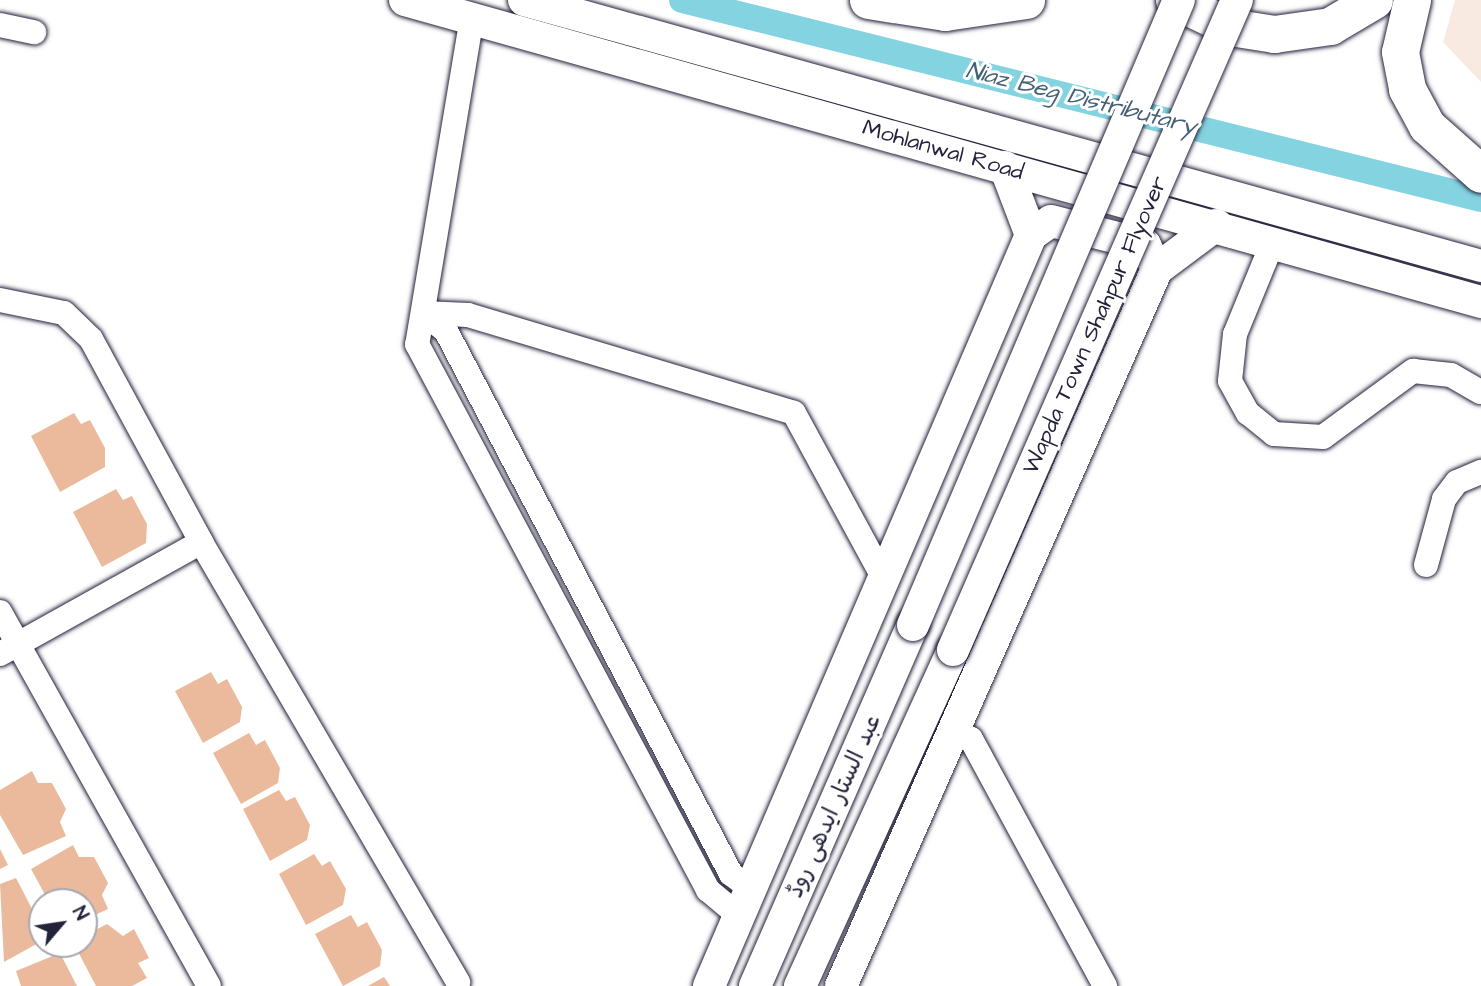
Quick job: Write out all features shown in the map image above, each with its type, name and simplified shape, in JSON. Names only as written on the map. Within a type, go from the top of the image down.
[{"type":"highway","points":[[868,0],[945,12],[1026,0]]},
{"type":"highway","points":[[1174,0],[1230,27],[1274,34],[1330,26],[1374,0]]},
{"type":"highway","points":[[1412,0],[1401,42],[1407,89],[1427,126],[1481,174]]},
{"type":"main road","name":"Mohlanwal Road","points":[[405,0],[1216,225],[1272,244],[1481,302]]},
{"type":"main road","name":"Mohlanwal Road","points":[[524,0],[1481,266]]},
{"type":"main road","name":"Wapda Town Shahpur Flyover","points":[[913,625],[1180,0]]},
{"type":"main road","name":"Wapda Town Shahpur Flyover","points":[[953,650],[1237,0]]},
{"type":"main road","points":[[1004,167],[1031,235]]},
{"type":"main road","points":[[709,986],[882,575],[1031,235],[1051,221],[1145,245],[1157,269]]},
{"type":"main road","points":[[841,986],[1157,269],[1216,225]]},
{"type":"main road","name":"عبد الستار ایدھی روڈ","points":[[755,986],[913,625]]},
{"type":"main road","name":"عبد الستار ایدھی روڈ","points":[[800,986],[953,650]]},
{"type":"street","points":[[472,17],[417,344],[708,890],[745,903]]},
{"type":"street","points":[[0,25],[34,32]]},
{"type":"street","points":[[1272,244],[1235,334],[1230,381],[1248,413],[1274,434],[1324,437],[1413,371],[1451,375],[1481,392]]},
{"type":"street","points":[[0,300],[78,322],[201,542],[457,982]]},
{"type":"street","points":[[423,313],[468,315],[794,413],[882,575]]},
{"type":"street","points":[[1426,565],[1444,499],[1457,482],[1481,472]]},
{"type":"street","points":[[9,649],[201,542]]},
{"type":"street","points":[[0,612],[9,649],[209,986]]},
{"type":"street","points":[[953,732],[971,740],[1105,986]]},
{"type":"shaded area","points":[[1455,0],[1481,0],[1481,82],[1443,42]]},
{"type":"building","points":[[74,413],[81,424],[90,420],[105,448],[105,467],[60,492],[31,436]]},
{"type":"building","points":[[116,489],[123,500],[132,496],[147,524],[146,543],[102,567],[73,512]]},
{"type":"building","points":[[211,672],[218,684],[227,679],[242,707],[240,722],[203,743],[175,691]]},
{"type":"building","points":[[249,733],[256,745],[265,740],[280,768],[278,783],[241,804],[213,753]]},
{"type":"building","points":[[32,771],[38,783],[52,783],[66,809],[60,822],[66,836],[23,855],[0,815],[0,790]]},
{"type":"building","points":[[279,790],[286,801],[295,797],[310,825],[307,840],[270,861],[243,809]]},
{"type":"building","points":[[73,845],[79,857],[94,857],[108,883],[102,895],[108,909],[98,914],[98,888],[41,888],[31,869]]},
{"type":"building","points":[[0,849],[8,865],[0,869]]},
{"type":"building","points":[[314,854],[322,866],[330,861],[346,889],[343,905],[306,925],[279,874]]},
{"type":"building","points":[[16,878],[28,901],[28,949],[4,962],[0,884]]},
{"type":"building","points":[[351,915],[358,927],[367,922],[382,950],[380,966],[343,986],[315,934]]},
{"type":"building","points":[[107,924],[123,936],[134,929],[149,958],[138,963],[147,978],[132,986],[96,986],[81,958],[98,958],[98,929]]},
{"type":"building","points":[[48,958],[63,958],[77,986],[21,986],[16,971]]},
{"type":"building","points":[[384,977],[390,986],[368,986]]},
{"type":"waterway","name":"Niaz Beg Distributary","points":[[682,0],[1481,199]]}]
